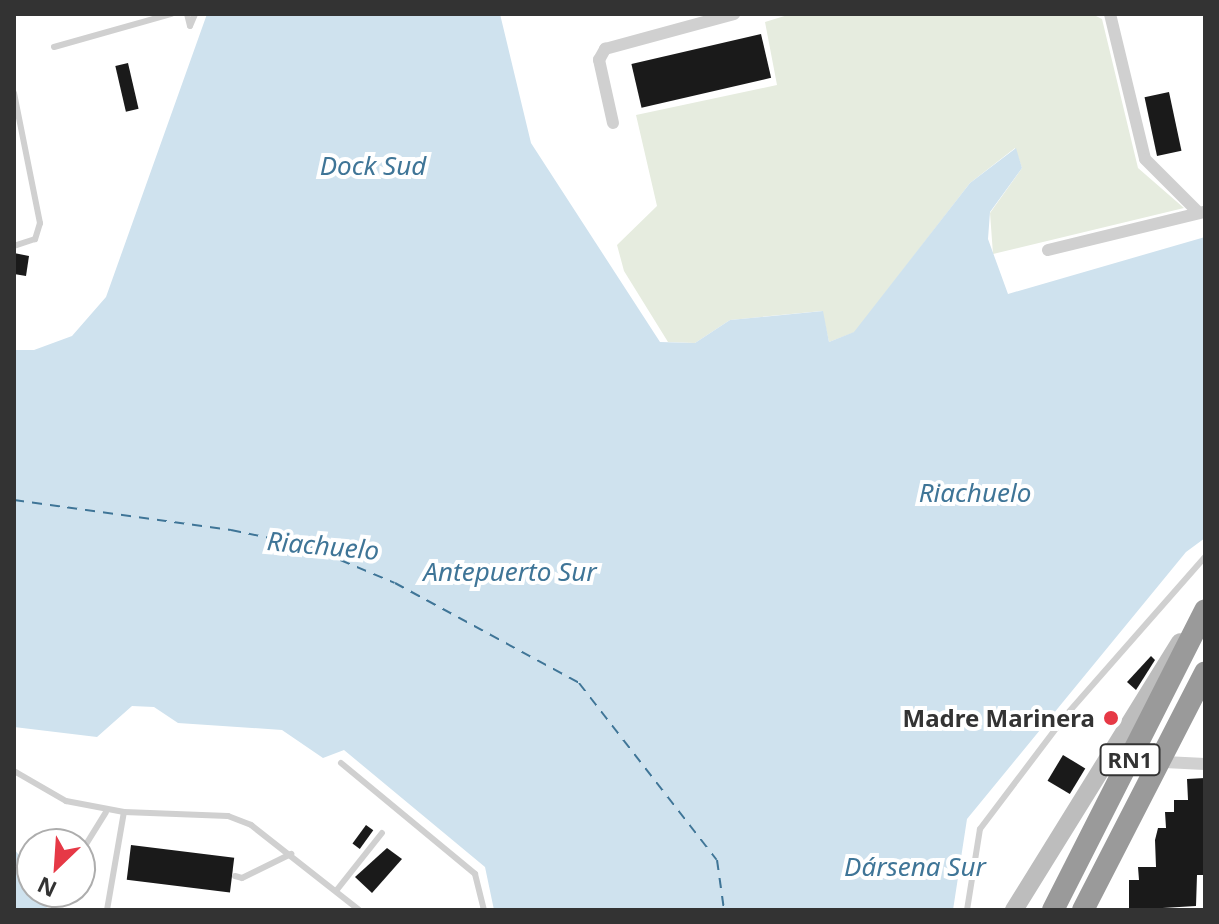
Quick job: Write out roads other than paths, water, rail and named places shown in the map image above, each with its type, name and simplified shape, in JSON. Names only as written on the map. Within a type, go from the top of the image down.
[{"type":"highway","name":"RN1","points":[[1056,910],[1205,609]]},
{"type":"highway","name":"RN1","points":[[1083,910],[1205,673]]},
{"type":"main road","points":[[1014,910],[1103,759],[1205,609]]},
{"type":"main road","points":[[1056,910],[1205,623]]},
{"type":"street","points":[[613,123],[599,60],[605,49],[734,14]]},
{"type":"street","points":[[1110,14],[1145,159],[1202,212]]},
{"type":"street","points":[[1048,250],[1202,212]]},
{"type":"street","points":[[1103,759],[1205,764]]},
{"type":"lane","points":[[54,47],[171,14]]},
{"type":"lane","points":[[187,14],[190,26],[195,14]]},
{"type":"lane","points":[[14,93],[40,223],[35,239],[14,246]]},
{"type":"lane","points":[[967,910],[980,829],[1067,714],[1205,557]]},
{"type":"lane","points":[[341,763],[475,874],[484,910]]},
{"type":"lane","points":[[14,771],[66,801],[106,812],[228,816],[264,832],[359,910]]},
{"type":"lane","points":[[96,828],[106,812]]},
{"type":"lane","points":[[107,910],[124,812]]},
{"type":"lane","points":[[336,891],[382,833]]},
{"type":"lane","points":[[235,876],[242,878],[291,854]]},
{"type":"water","points":[[207,14],[500,14],[531,143],[660,342],[695,343],[730,320],[823,311],[829,342],[854,332],[970,183],[1016,148],[1022,168],[990,212],[988,239],[1008,294],[1205,237],[1205,538],[1186,552],[967,819],[953,910],[494,910],[485,867],[344,750],[323,758],[282,730],[178,723],[154,707],[132,706],[97,737],[14,727],[14,350],[34,350],[72,336],[106,297]]},
{"type":"water","points":[[14,849],[16,908],[50,910],[14,910]]},
{"type":"place","name":"Madre Marinera","points":[[1111,718]]},
{"type":"water label","name":"Dock Sud","points":[[373,166]]},
{"type":"water label","name":"Riachuelo","points":[[975,493]]},
{"type":"water label","name":"Riachuelo","points":[[323,546]]},
{"type":"water label","name":"Antepuerto Sur","points":[[510,572]]},
{"type":"water label","name":"Dársena Sur","points":[[915,867]]}]
